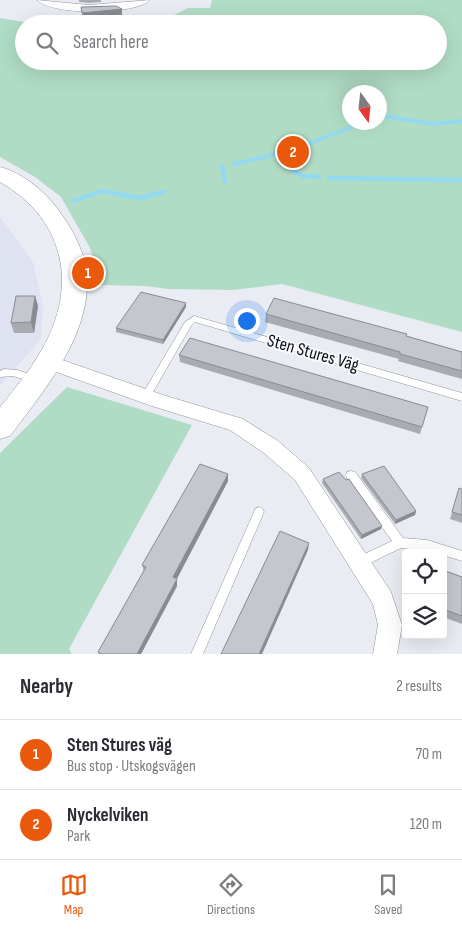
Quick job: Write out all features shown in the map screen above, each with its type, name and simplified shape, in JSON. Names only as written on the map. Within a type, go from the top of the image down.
[{"type":"street","points":[[42,0],[63,8],[86,9],[138,3],[145,0]]},
{"type":"street","points":[[0,173],[33,194],[52,214],[67,242],[76,278],[74,300],[67,324],[42,371],[0,428]]},
{"type":"street","points":[[42,371],[146,396],[236,424],[271,446],[302,474],[383,600],[390,625],[384,654]]},
{"type":"lane","name":"Sten Stures Väg","points":[[146,396],[188,324],[194,320],[462,397]]},
{"type":"lane","points":[[0,374],[4,372],[42,371]]},
{"type":"lane","points":[[351,475],[400,543]]},
{"type":"lane","points":[[197,654],[259,512]]},
{"type":"lane","points":[[359,562],[400,543],[427,545],[462,556]]},
{"type":"shaded area","points":[[0,217],[33,262],[43,305],[41,339],[0,385]]},
{"type":"green space","points":[[212,0],[462,0],[462,332],[282,284],[233,290],[101,285],[90,248],[61,197],[35,177],[0,157],[0,18],[15,20],[15,70],[447,70],[447,15],[174,15],[188,8],[210,8]]},
{"type":"green space","points":[[67,387],[192,425],[69,649],[72,654],[0,654],[0,453]]},
{"type":"building","points":[[116,6],[122,9],[82,13],[81,7]]},
{"type":"building","points":[[141,292],[186,303],[163,340],[116,328]]},
{"type":"building","points":[[16,296],[35,296],[31,322],[11,323]]},
{"type":"building","points":[[274,298],[407,334],[406,336],[462,352],[462,371],[266,314]]},
{"type":"building","points":[[190,338],[428,407],[422,427],[179,355]]},
{"type":"building","points":[[200,464],[228,474],[173,577],[177,579],[137,654],[102,654],[98,652],[146,567],[142,565]]},
{"type":"building","points":[[384,466],[416,511],[396,520],[362,474]]},
{"type":"building","points":[[339,472],[346,480],[349,479],[382,526],[362,535],[323,479]]},
{"type":"building","points":[[459,488],[462,489],[462,515],[452,512]]},
{"type":"building","points":[[280,531],[309,543],[259,654],[221,654]]},
{"type":"building","points":[[447,571],[462,577],[462,616],[447,610]]},
{"type":"waterway","points":[[387,117],[433,124],[462,121]]},
{"type":"waterway","points":[[286,152],[344,130]]},
{"type":"waterway","points":[[239,163],[234,164],[286,152]]},
{"type":"waterway","points":[[286,152],[290,164]]},
{"type":"waterway","points":[[290,163],[292,170],[302,176],[319,177]]},
{"type":"waterway","points":[[222,166],[225,181]]},
{"type":"waterway","points":[[329,178],[462,180]]},
{"type":"waterway","points":[[73,201],[102,191],[139,198],[164,192]]},
{"type":"place","name":"Nyckelviken","points":[[293,152]]},
{"type":"place","name":"Sten Stures väg","points":[[88,273]]}]
